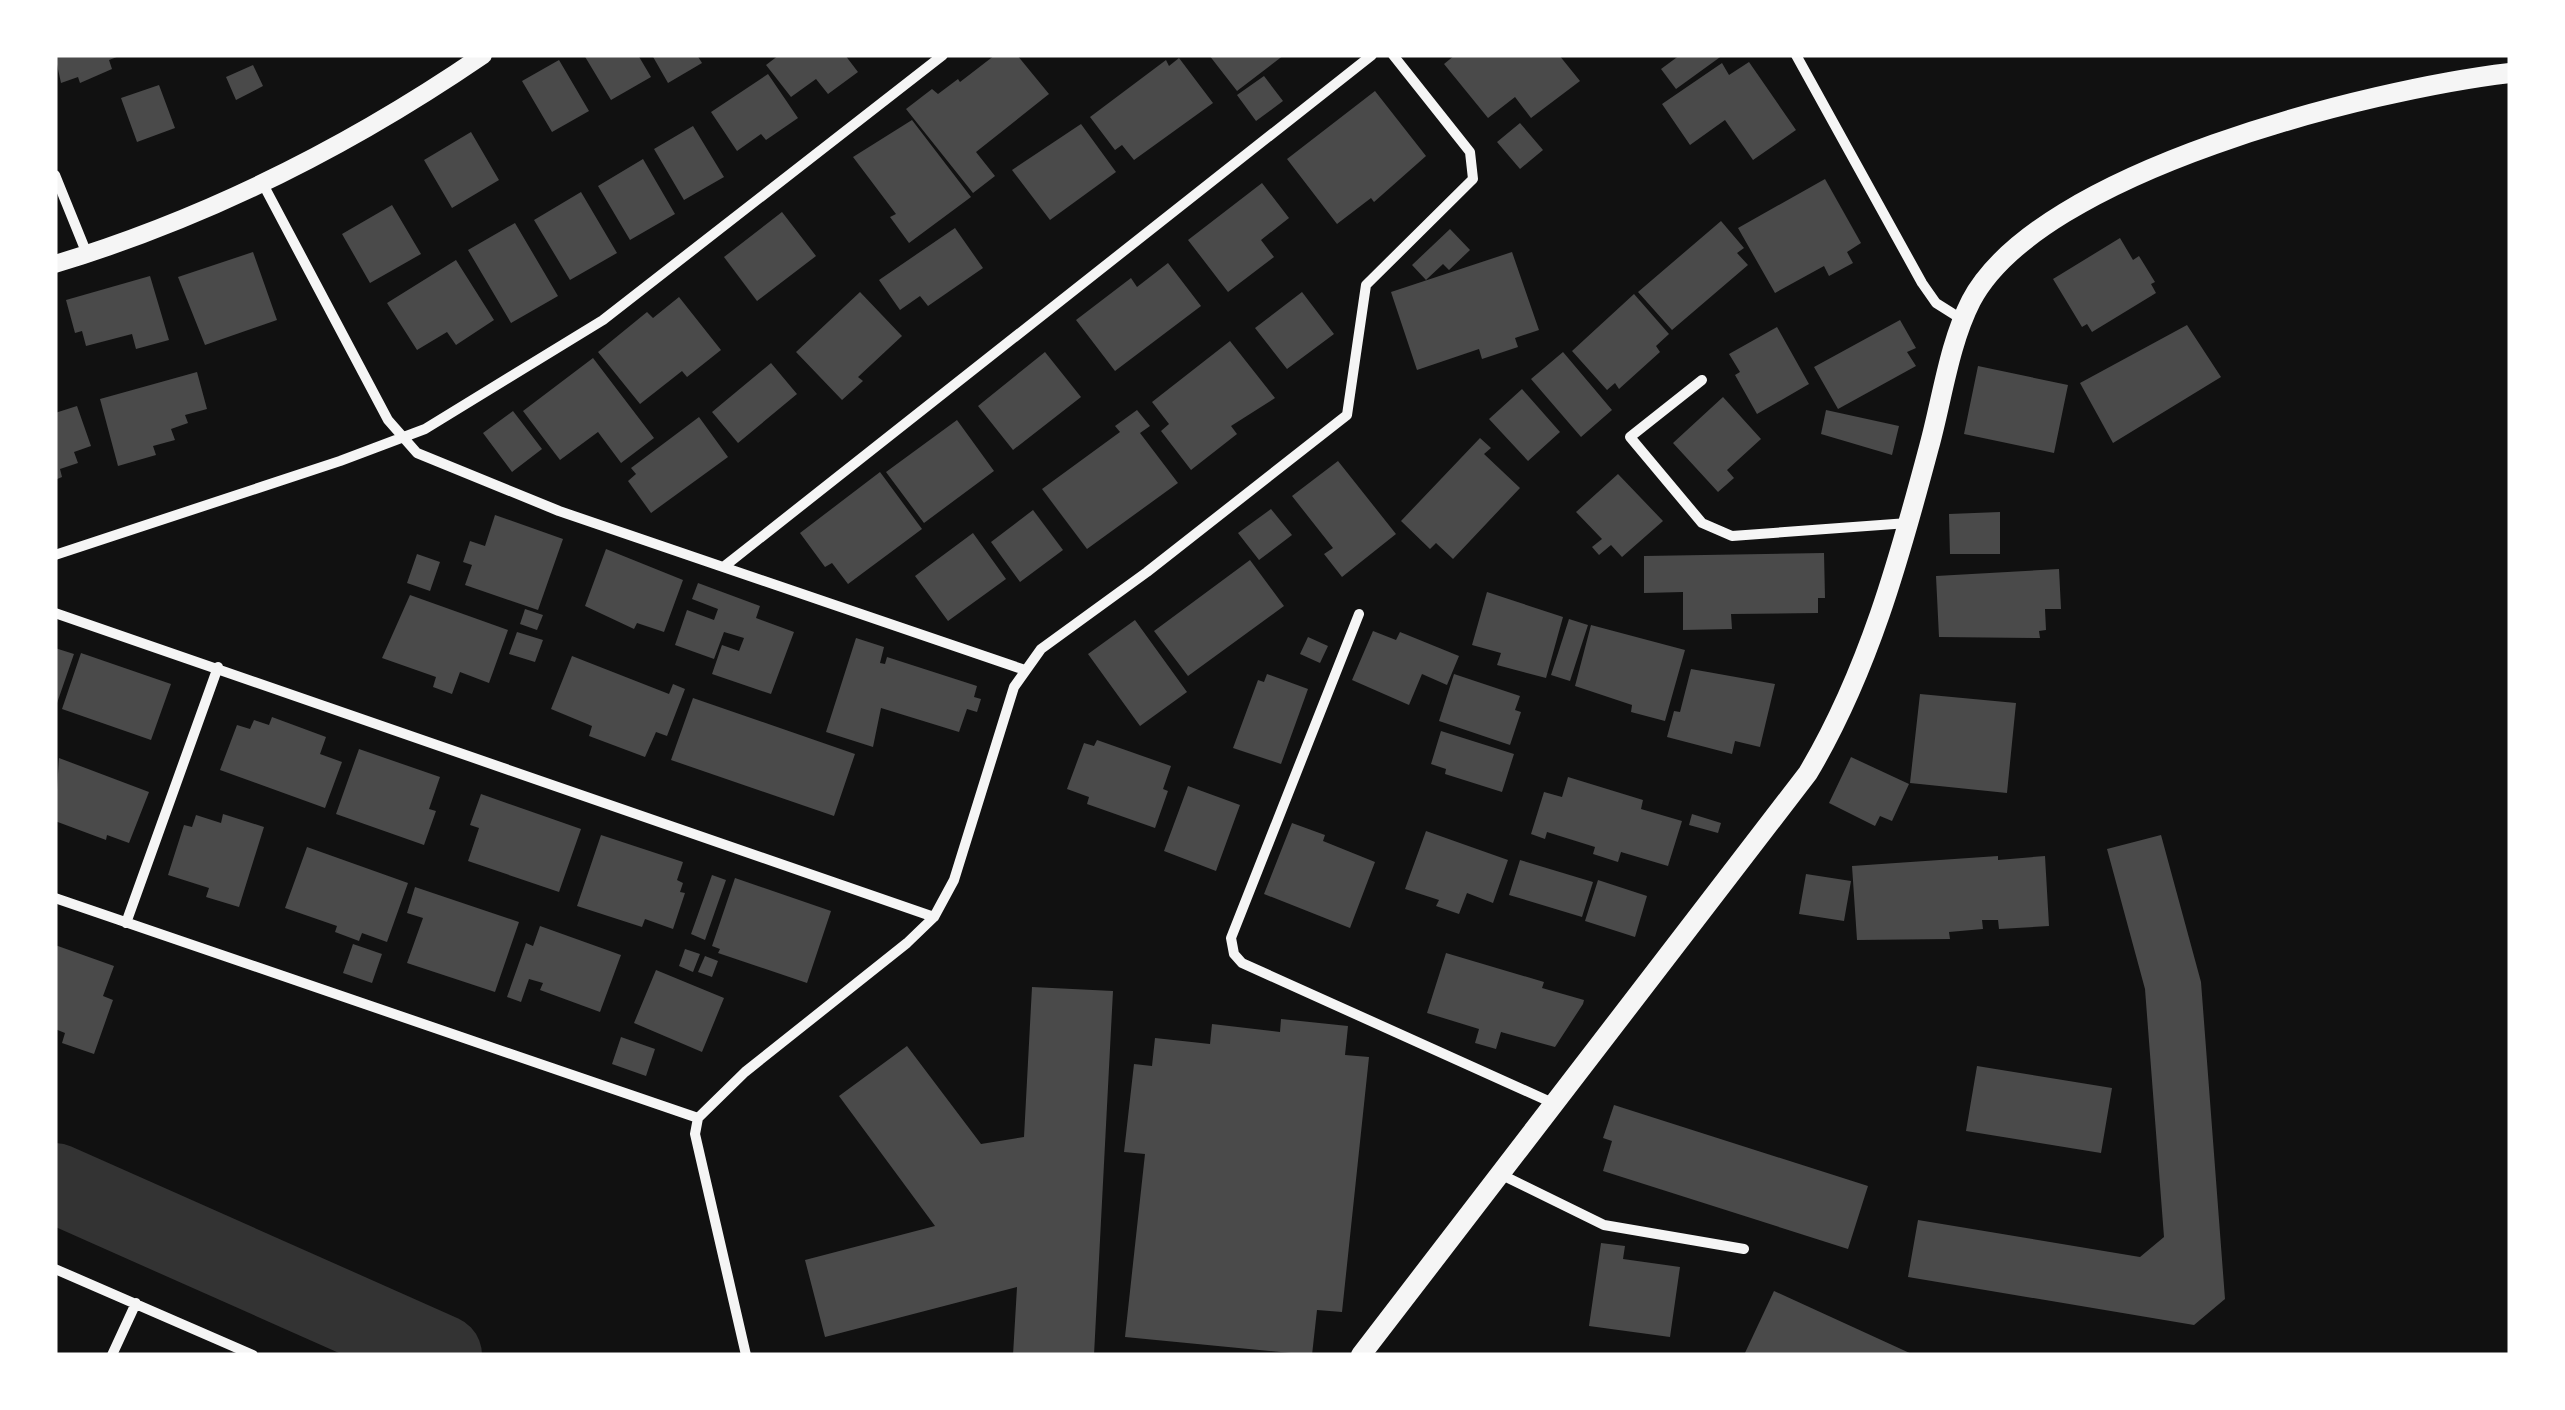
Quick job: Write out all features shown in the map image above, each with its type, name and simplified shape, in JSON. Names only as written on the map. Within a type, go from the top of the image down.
[{"type":"main road","points":[[1361,1355],[1815,762],[1891,589],[1971,300],[2014,248],[2035,228],[2080,203],[2282,120],[2378,94],[2510,73]]},
{"type":"street","points":[[55,264],[264,186],[359,137],[483,55]]},
{"type":"street","points":[[55,555],[401,439],[484,395],[603,320],[943,55]]},
{"type":"street","points":[[726,565],[1372,55]]},
{"type":"street","points":[[746,1355],[694,1134],[698,1118],[745,1072],[908,944],[934,917],[954,880],[1022,669],[1072,623],[1147,572],[1348,415],[1366,285],[1473,179],[1470,152],[1393,55]]},
{"type":"street","points":[[1796,55],[1922,283],[1936,303],[1964,320]]},
{"type":"street","points":[[55,175],[87,254]]},
{"type":"street","points":[[264,186],[401,439],[437,463],[542,504],[1022,669]]},
{"type":"street","points":[[1702,380],[1630,438],[1702,523],[1732,536],[1909,523]]},
{"type":"street","points":[[55,613],[934,917]]},
{"type":"street","points":[[1359,614],[1231,938],[1234,954],[1242,963],[1556,1104]]},
{"type":"street","points":[[126,924],[218,667]]},
{"type":"street","points":[[55,898],[698,1118]]},
{"type":"street","points":[[1500,1174],[1604,1225],[1744,1249]]},
{"type":"street","points":[[55,1269],[253,1355]]},
{"type":"street","points":[[112,1355],[136,1304]]},
{"type":"building","points":[[55,55],[122,55],[109,60],[112,69],[80,83],[78,77],[61,83]]},
{"type":"building","points":[[584,55],[638,55],[651,77],[611,100]]},
{"type":"building","points":[[652,55],[697,55],[702,63],[668,83]]},
{"type":"building","points":[[779,55],[845,55],[858,72],[828,94],[816,79],[791,97],[766,65]]},
{"type":"building","points":[[995,55],[1017,55],[1049,94],[976,152],[995,176],[973,193],[906,109],[932,89],[938,94],[958,79],[960,82]]},
{"type":"building","points":[[1209,55],[1284,55],[1237,91]]},
{"type":"building","points":[[1455,55],[1559,55],[1580,81],[1531,118],[1515,97],[1488,118],[1444,64]]},
{"type":"building","points":[[1680,55],[1723,55],[1676,89],[1661,69]]},
{"type":"building","points":[[1179,58],[1213,103],[1134,160],[1122,145],[1115,150],[1090,117],[1166,60],[1169,66]]},
{"type":"building","points":[[559,60],[589,111],[552,132],[522,81]]},
{"type":"building","points":[[1749,62],[1796,130],[1753,160],[1725,120],[1690,145],[1662,104],[1722,63],[1729,75]]},
{"type":"building","points":[[253,65],[263,86],[236,100],[226,77]]},
{"type":"building","points":[[768,74],[798,118],[766,140],[761,134],[737,151],[711,112]]},
{"type":"building","points":[[1264,76],[1283,101],[1256,121],[1237,95]]},
{"type":"building","points":[[159,85],[175,128],[137,142],[121,98]]},
{"type":"building","points":[[1375,91],[1426,156],[1374,202],[1371,198],[1337,224],[1287,159]]},
{"type":"building","points":[[912,120],[971,197],[909,243],[890,217],[896,214],[853,157]]},
{"type":"building","points":[[1520,123],[1543,150],[1520,169],[1497,142]]},
{"type":"building","points":[[1081,124],[1116,172],[1050,220],[1012,170]]},
{"type":"building","points":[[693,126],[724,177],[684,200],[654,149]]},
{"type":"building","points":[[471,132],[499,180],[452,208],[424,160]]},
{"type":"building","points":[[643,159],[675,214],[630,240],[598,186]]},
{"type":"building","points":[[1825,179],[1861,243],[1847,252],[1853,263],[1829,276],[1824,266],[1775,293],[1738,228]]},
{"type":"building","points":[[1262,183],[1289,218],[1261,240],[1274,257],[1228,292],[1188,240]]},
{"type":"building","points":[[581,192],[617,253],[570,280],[534,220]]},
{"type":"building","points":[[392,205],[421,254],[370,283],[342,234]]},
{"type":"building","points":[[782,212],[816,256],[757,301],[724,257]]},
{"type":"building","points":[[1721,221],[1744,248],[1737,253],[1748,265],[1672,330],[1638,292]]},
{"type":"building","points":[[515,223],[558,296],[511,323],[468,250]]},
{"type":"building","points":[[955,228],[983,268],[928,306],[920,296],[900,310],[879,280]]},
{"type":"building","points":[[1450,229],[1470,250],[1449,270],[1443,264],[1426,280],[1412,265]]},
{"type":"building","points":[[2120,238],[2133,260],[2139,256],[2155,282],[2151,284],[2156,293],[2092,332],[2087,324],[2082,327],[2053,279]]},
{"type":"building","points":[[253,252],[277,320],[205,345],[178,277]]},
{"type":"building","points":[[1512,252],[1539,330],[1515,338],[1518,347],[1482,359],[1479,349],[1417,370],[1391,292]]},
{"type":"building","points":[[456,260],[494,320],[456,345],[447,332],[417,350],[387,303]]},
{"type":"building","points":[[1168,263],[1201,306],[1115,371],[1076,320],[1131,278],[1137,287]]},
{"type":"building","points":[[150,276],[169,340],[136,349],[132,334],[86,346],[82,331],[75,333],[66,300]]},
{"type":"building","points":[[860,292],[902,336],[858,377],[863,381],[842,400],[796,352]]},
{"type":"building","points":[[1302,292],[1334,334],[1287,369],[1255,328]]},
{"type":"building","points":[[1634,294],[1669,334],[1656,346],[1660,352],[1619,389],[1615,383],[1607,390],[1572,351]]},
{"type":"building","points":[[679,297],[721,350],[687,377],[682,371],[640,404],[598,352],[647,312],[653,318]]},
{"type":"building","points":[[1900,320],[1916,348],[1907,352],[1916,366],[1838,409],[1814,367]]},
{"type":"building","points":[[2187,325],[2221,377],[2113,443],[2080,383]]},
{"type":"building","points":[[1777,327],[1809,384],[1757,414],[1735,375],[1740,372],[1729,354]]},
{"type":"building","points":[[1230,341],[1275,398],[1231,426],[1237,434],[1191,470],[1161,431],[1169,424],[1152,402]]},
{"type":"building","points":[[1045,352],[1081,397],[1013,450],[978,406]]},
{"type":"building","points":[[1563,352],[1612,410],[1581,437],[1531,379]]},
{"type":"building","points":[[593,358],[654,438],[621,463],[598,432],[560,460],[523,411]]},
{"type":"building","points":[[771,363],[797,394],[738,443],[712,412]]},
{"type":"building","points":[[1978,366],[2068,385],[2054,453],[1964,434]]},
{"type":"building","points":[[197,372],[207,409],[185,415],[188,423],[171,429],[175,440],[153,446],[156,455],[118,466],[100,399]]},
{"type":"building","points":[[1522,389],[1560,432],[1528,461],[1489,419]]},
{"type":"building","points":[[1723,397],[1761,439],[1727,470],[1734,478],[1718,492],[1673,443]]},
{"type":"building","points":[[77,406],[91,446],[74,452],[78,463],[60,469],[62,477],[55,480],[55,413]]},
{"type":"building","points":[[1137,410],[1150,426],[1140,433],[1178,483],[1087,549],[1042,489],[1120,432],[1115,426]]},
{"type":"building","points":[[1826,410],[1899,426],[1892,455],[1821,434]]},
{"type":"building","points":[[513,411],[542,449],[512,472],[483,433]]},
{"type":"building","points":[[699,417],[728,457],[651,513],[628,481],[636,474],[631,468]]},
{"type":"building","points":[[957,420],[994,471],[924,523],[886,472]]},
{"type":"building","points":[[1480,438],[1491,448],[1484,454],[1520,488],[1453,559],[1436,543],[1430,549],[1401,521]]},
{"type":"building","points":[[1338,461],[1396,534],[1342,577],[1324,554],[1333,548],[1292,496]]},
{"type":"building","points":[[880,472],[922,529],[848,584],[832,563],[825,567],[800,533]]},
{"type":"building","points":[[1618,474],[1663,521],[1622,557],[1611,545],[1599,555],[1592,547],[1602,539],[1576,512]]},
{"type":"building","points":[[1271,509],[1292,535],[1259,560],[1238,533]]},
{"type":"building","points":[[1033,510],[1063,550],[1020,582],[991,542]]},
{"type":"building","points":[[2000,512],[2000,554],[1950,554],[1949,514]]},
{"type":"building","points":[[495,515],[563,539],[538,610],[465,585],[472,565],[463,562],[470,541],[485,546]]},
{"type":"building","points":[[973,533],[1006,579],[948,621],[915,576]]},
{"type":"building","points":[[606,549],[683,580],[664,632],[637,623],[634,629],[585,606]]},
{"type":"building","points":[[1824,553],[1825,598],[1818,598],[1818,613],[1731,614],[1732,629],[1683,630],[1683,592],[1644,593],[1644,556]]},
{"type":"building","points":[[417,554],[440,562],[430,591],[407,583]]},
{"type":"building","points":[[1250,560],[1284,606],[1188,676],[1154,631]]},
{"type":"building","points":[[2059,569],[2061,609],[2045,609],[2046,630],[2039,631],[2040,638],[1939,637],[1936,576]]},
{"type":"building","points":[[698,583],[760,606],[756,618],[794,632],[771,694],[712,674],[722,645],[739,651],[744,638],[724,632],[714,659],[675,645],[687,610],[714,620],[718,609],[692,599]]},
{"type":"building","points":[[1487,592],[1563,617],[1546,678],[1497,665],[1501,653],[1472,645]]},
{"type":"building","points":[[410,595],[508,630],[489,683],[460,672],[452,694],[433,687],[436,677],[382,658]]},
{"type":"building","points":[[525,609],[543,615],[537,630],[520,624]]},
{"type":"building","points":[[1569,619],[1588,625],[1570,681],[1551,675]]},
{"type":"building","points":[[1135,620],[1187,692],[1140,726],[1088,654]]},
{"type":"building","points":[[1591,625],[1685,650],[1665,721],[1631,712],[1632,705],[1575,686]]},
{"type":"building","points":[[1373,631],[1396,640],[1400,632],[1459,656],[1447,685],[1422,674],[1409,705],[1352,680]]},
{"type":"building","points":[[517,632],[543,640],[535,662],[509,654]]},
{"type":"building","points":[[1308,637],[1328,646],[1320,663],[1300,654]]},
{"type":"building","points":[[856,638],[884,647],[880,663],[885,664],[887,657],[977,686],[974,697],[981,699],[977,712],[967,709],[959,732],[881,708],[873,747],[826,732]]},
{"type":"building","points":[[55,648],[74,654],[56,706],[55,706]]},
{"type":"building","points":[[81,653],[171,684],[151,740],[62,709]]},
{"type":"building","points":[[572,656],[669,694],[673,684],[685,689],[667,736],[656,732],[645,757],[589,736],[592,726],[551,709]]},
{"type":"building","points":[[1691,669],[1775,684],[1760,747],[1735,741],[1732,754],[1667,737],[1674,711],[1680,712]]},
{"type":"building","points":[[1267,674],[1308,689],[1281,764],[1233,748],[1258,680],[1264,682]]},
{"type":"building","points":[[1454,674],[1520,696],[1515,710],[1521,712],[1510,745],[1439,721]]},
{"type":"building","points":[[1920,694],[2016,703],[2007,793],[1910,783]]},
{"type":"building","points":[[693,698],[855,754],[834,816],[671,760]]},
{"type":"building","points":[[272,717],[326,737],[320,754],[342,762],[325,808],[220,770],[237,725],[250,729],[254,720],[269,725]]},
{"type":"building","points":[[1441,731],[1514,754],[1502,792],[1445,774],[1446,769],[1431,764]]},
{"type":"building","points":[[1097,740],[1171,766],[1163,789],[1168,791],[1155,828],[1087,804],[1089,797],[1067,789],[1084,743],[1094,746]]},
{"type":"building","points":[[359,749],[440,777],[429,809],[436,811],[424,845],[336,814]]},
{"type":"building","points":[[1851,757],[1909,784],[1892,821],[1880,816],[1875,826],[1829,803]]},
{"type":"building","points":[[59,758],[149,792],[129,843],[107,835],[106,840],[55,821]]},
{"type":"building","points":[[1568,777],[1643,800],[1641,809],[1682,821],[1668,866],[1621,852],[1618,862],[1593,854],[1595,847],[1547,832],[1545,839],[1531,834],[1544,792],[1562,797]]},
{"type":"building","points":[[1188,786],[1240,805],[1216,871],[1164,851]]},
{"type":"building","points":[[481,794],[581,829],[559,892],[468,861],[479,828],[470,825]]},
{"type":"building","points":[[223,814],[264,827],[239,907],[206,897],[209,888],[168,875],[184,825],[192,827],[196,815],[221,823]]},
{"type":"building","points":[[1692,814],[1721,823],[1718,833],[1689,825]]},
{"type":"building","points":[[1292,823],[1325,835],[1323,841],[1375,862],[1350,928],[1264,894]]},
{"type":"building","points":[[1426,831],[1508,860],[1493,903],[1467,893],[1459,914],[1436,906],[1439,900],[1405,889]]},
{"type":"building","points":[[601,835],[683,862],[677,880],[683,883],[680,892],[685,893],[673,929],[645,919],[642,927],[577,906]]},
{"type":"building","points":[[2161,835],[2201,982],[2225,1299],[2194,1325],[1908,1277],[1918,1220],[2140,1257],[2164,1237],[2145,989],[2107,849]]},
{"type":"building","points":[[307,847],[408,883],[387,942],[362,933],[359,941],[335,932],[337,926],[285,908]]},
{"type":"building","points":[[1998,856],[1998,860],[2045,856],[2049,926],[1999,929],[1998,920],[1982,920],[1983,929],[1949,932],[1950,939],[1857,940],[1852,866]]},
{"type":"building","points":[[1520,860],[1593,882],[1582,917],[1509,895]]},
{"type":"building","points":[[1806,874],[1851,881],[1844,921],[1799,914]]},
{"type":"building","points":[[712,875],[726,880],[705,940],[691,934]]},
{"type":"building","points":[[735,878],[831,911],[807,983],[718,953],[720,949],[712,946]]},
{"type":"building","points":[[1598,880],[1647,896],[1635,937],[1585,921]]},
{"type":"building","points":[[415,887],[519,922],[495,992],[407,963],[423,918],[407,913]]},
{"type":"building","points":[[540,926],[621,955],[600,1012],[540,990],[543,983],[529,979],[521,1002],[507,997],[526,943],[533,946]]},
{"type":"building","points":[[353,944],[382,954],[372,983],[343,973]]},
{"type":"building","points":[[55,945],[114,966],[103,996],[113,1000],[94,1054],[62,1043],[65,1033],[55,1029]]},
{"type":"building","points":[[685,949],[700,954],[693,972],[679,966]]},
{"type":"building","points":[[1446,953],[1544,982],[1542,988],[1584,1000],[1583,1004],[1555,1047],[1501,1032],[1496,1049],[1475,1043],[1479,1029],[1427,1013]]},
{"type":"building","points":[[705,956],[718,961],[712,977],[698,972]]},
{"type":"building","points":[[656,970],[724,998],[702,1052],[634,1023]]},
{"type":"building","points":[[1032,987],[1113,991],[1094,1355],[1013,1355],[1017,1287],[825,1337],[805,1260],[935,1226],[839,1096],[907,1046],[981,1144],[1024,1137]]},
{"type":"building","points":[[1281,1019],[1348,1026],[1345,1055],[1369,1057],[1342,1312],[1317,1310],[1312,1355],[1125,1337],[1145,1154],[1124,1152],[1134,1064],[1152,1066],[1155,1038],[1210,1044],[1212,1024],[1280,1032]]},
{"type":"building","points":[[621,1037],[655,1049],[646,1076],[612,1064]]},
{"type":"building","points":[[1977,1066],[2112,1088],[2101,1153],[1966,1131]]},
{"type":"building","points":[[1614,1105],[1868,1186],[1848,1249],[1603,1171],[1612,1141],[1603,1138]]},
{"type":"building","points":[[1601,1243],[1625,1246],[1623,1259],[1680,1267],[1670,1337],[1589,1326]]},
{"type":"building","points":[[1774,1291],[1914,1355],[1744,1355]]},
{"type":"waterway","points":[[55,1183],[442,1355]]}]
